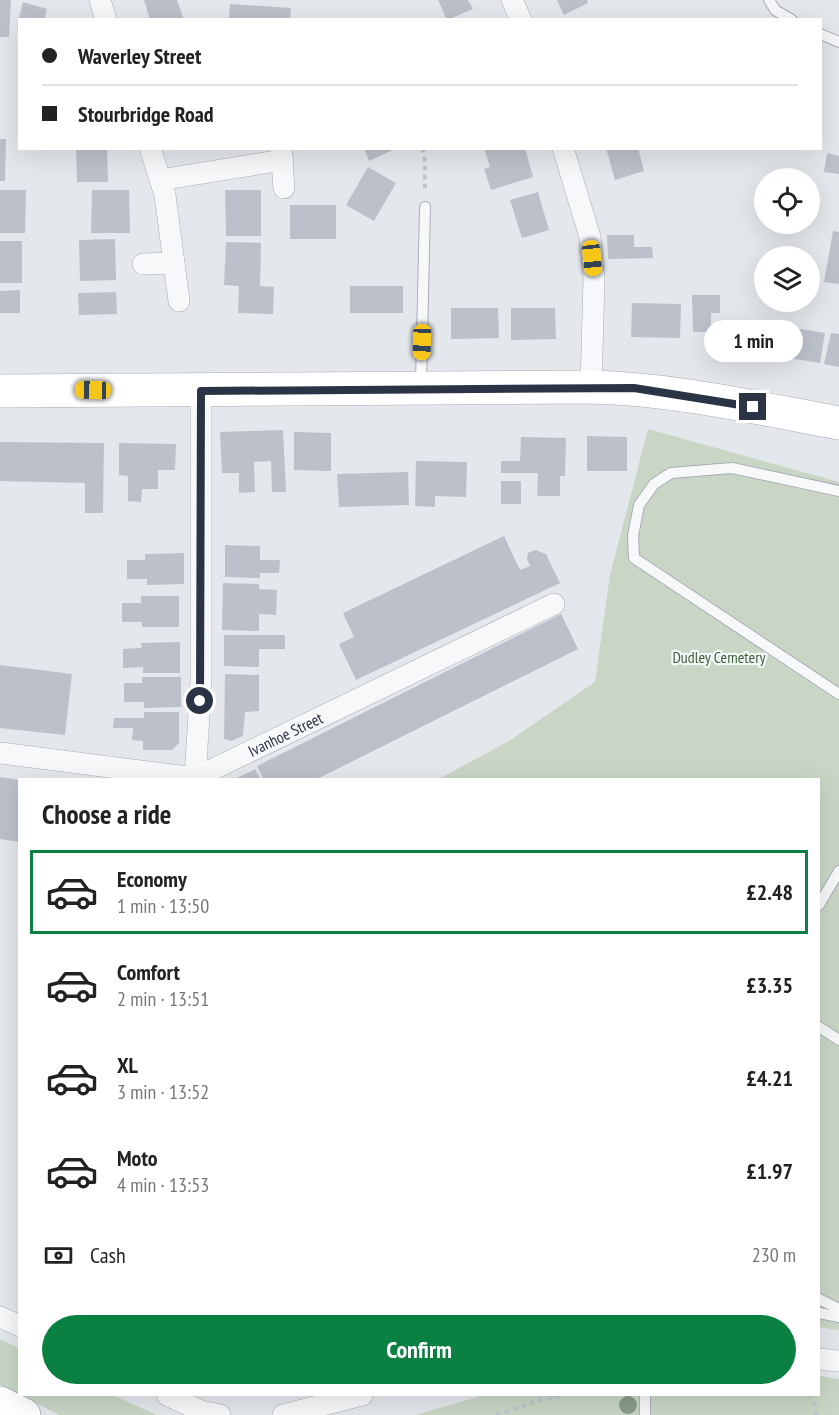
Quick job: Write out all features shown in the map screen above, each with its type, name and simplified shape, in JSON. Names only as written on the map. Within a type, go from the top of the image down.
[{"type":"main road","points":[[0,391],[634,388],[710,399],[839,423]]},
{"type":"main road","points":[[0,1403],[24,1415]]},
{"type":"street","points":[[100,0],[105,18]]},
{"type":"street","points":[[512,0],[520,18]]},
{"type":"street","points":[[151,150],[165,195],[179,302]]},
{"type":"street","points":[[564,150],[590,237],[594,279],[591,387]]},
{"type":"street","points":[[160,180],[282,154],[284,188]]},
{"type":"street","points":[[143,264],[174,263]]},
{"type":"street","points":[[195,778],[201,681],[201,391]]},
{"type":"street","name":"Ivanhoe Street","points":[[197,778],[554,604]]},
{"type":"street","points":[[0,753],[188,778]]},
{"type":"street","points":[[0,1317],[18,1325]]},
{"type":"street","points":[[820,1359],[839,1362]]},
{"type":"street","points":[[169,1396],[201,1411],[220,1415]]},
{"type":"street","points":[[284,1415],[358,1396]]},
{"type":"lane","points":[[769,0],[776,10],[789,18]]},
{"type":"lane","points":[[822,35],[839,42]]},
{"type":"lane","points":[[420,389],[425,207]]},
{"type":"lane","points":[[839,491],[732,468],[671,473],[654,484],[639,505],[633,536],[634,558],[839,694]]},
{"type":"lane","points":[[820,903],[839,871]]},
{"type":"lane","points":[[820,1028],[839,1040]]},
{"type":"lane","points":[[820,1300],[839,1309]]},
{"type":"lane","points":[[820,1313],[839,1317]]},
{"type":"lane","points":[[645,1396],[645,1415]]},
{"type":"path","points":[[422,150],[425,160],[425,207]]},
{"type":"path","points":[[496,1415],[559,1396]]},
{"type":"path","points":[[810,1396],[814,1400],[816,1415]]},
{"type":"green space","name":"Dudley Cemetery","points":[[648,429],[839,482],[839,1330],[820,1327],[820,778],[441,778],[509,741],[595,682],[610,575]]},
{"type":"green space","points":[[0,1339],[18,1348],[18,1394],[0,1385]]},
{"type":"green space","points":[[820,1376],[839,1379],[839,1415],[416,1415],[481,1396],[820,1396]]},
{"type":"green space","points":[[23,1396],[115,1396],[157,1415],[59,1415]]},
{"type":"building","points":[[0,0],[11,0],[9,37],[0,37]]},
{"type":"building","points":[[144,0],[177,0],[183,18],[149,18]]},
{"type":"building","points":[[438,0],[468,0],[473,9],[452,18],[446,18]]},
{"type":"building","points":[[557,0],[587,0],[588,3],[564,15]]},
{"type":"building","points":[[23,2],[47,9],[45,18],[19,18]]},
{"type":"building","points":[[230,4],[291,8],[290,18],[229,18]]},
{"type":"building","points":[[0,139],[6,139],[5,181],[0,181]]},
{"type":"building","points":[[76,150],[107,150],[108,182],[77,182]]},
{"type":"building","points":[[365,150],[393,150],[369,161]]},
{"type":"building","points":[[485,150],[526,150],[533,177],[491,190],[484,169],[490,167]]},
{"type":"building","points":[[607,150],[639,150],[644,171],[615,180]]},
{"type":"building","points":[[827,153],[839,156],[839,174],[824,172]]},
{"type":"building","points":[[368,167],[396,183],[374,221],[346,205]]},
{"type":"building","points":[[0,190],[26,190],[25,233],[0,233]]},
{"type":"building","points":[[92,190],[129,190],[130,233],[91,233]]},
{"type":"building","points":[[225,190],[261,190],[261,236],[226,236]]},
{"type":"building","points":[[538,192],[549,230],[522,238],[510,200]]},
{"type":"building","points":[[290,205],[336,205],[336,239],[290,239]]},
{"type":"building","points":[[833,231],[839,232],[839,284],[824,282]]},
{"type":"building","points":[[607,235],[634,235],[634,247],[652,247],[653,258],[608,259]]},
{"type":"building","points":[[115,239],[116,280],[80,281],[79,240]]},
{"type":"building","points":[[0,241],[22,241],[22,283],[0,283]]},
{"type":"building","points":[[226,242],[261,243],[260,286],[274,287],[273,314],[238,313],[239,286],[224,285]]},
{"type":"building","points":[[350,286],[403,286],[403,313],[350,313]]},
{"type":"building","points":[[20,290],[20,313],[0,313],[0,291]]},
{"type":"building","points":[[116,292],[117,314],[79,315],[78,293]]},
{"type":"building","points":[[692,295],[720,295],[720,313],[711,313],[711,332],[693,332]]},
{"type":"building","points":[[632,303],[681,304],[680,338],[631,337]]},
{"type":"building","points":[[451,308],[498,308],[499,338],[451,339]]},
{"type":"building","points":[[511,308],[555,308],[556,339],[511,340]]},
{"type":"building","points":[[733,321],[774,326],[770,356],[729,351]]},
{"type":"building","points":[[782,326],[825,333],[820,363],[777,356]]},
{"type":"building","points":[[831,333],[839,334],[839,367],[824,364]]},
{"type":"building","points":[[283,430],[286,492],[272,492],[271,461],[254,462],[255,492],[239,493],[239,473],[222,473],[220,432]]},
{"type":"building","points":[[294,432],[331,433],[331,471],[294,470]]},
{"type":"building","points":[[587,436],[627,437],[627,471],[587,471]]},
{"type":"building","points":[[521,437],[566,438],[565,476],[560,476],[560,496],[537,496],[538,473],[501,473],[501,461],[520,461]]},
{"type":"building","points":[[0,442],[104,443],[103,513],[85,513],[85,483],[0,481]]},
{"type":"building","points":[[119,443],[176,444],[175,470],[158,470],[158,489],[142,489],[141,502],[128,501],[128,476],[119,475]]},
{"type":"building","points":[[416,461],[467,462],[466,497],[435,496],[435,507],[415,506]]},
{"type":"building","points":[[408,472],[409,505],[339,507],[337,474]]},
{"type":"building","points":[[501,481],[521,481],[521,504],[501,504]]},
{"type":"building","points":[[504,536],[520,570],[530,566],[527,559],[528,553],[535,550],[546,554],[560,583],[356,680],[339,644],[354,637],[343,613]]},
{"type":"building","points":[[225,545],[260,546],[260,560],[280,560],[279,573],[260,573],[260,578],[225,577]]},
{"type":"building","points":[[184,553],[184,584],[147,585],[147,579],[127,579],[127,560],[145,560],[145,554]]},
{"type":"building","points":[[223,583],[259,584],[259,589],[277,590],[276,615],[259,614],[259,631],[222,630]]},
{"type":"building","points":[[141,596],[179,596],[179,627],[142,627],[142,622],[122,622],[122,603],[141,603]]},
{"type":"building","points":[[561,614],[578,649],[319,778],[263,778],[257,766]]},
{"type":"building","points":[[224,635],[285,635],[285,649],[259,649],[259,667],[224,666]]},
{"type":"building","points":[[180,642],[180,673],[143,673],[143,667],[123,668],[123,649],[142,648],[141,643]]},
{"type":"building","points":[[0,665],[72,674],[65,735],[0,728]]},
{"type":"building","points":[[225,674],[259,675],[259,711],[245,712],[243,736],[231,741],[224,739]]},
{"type":"building","points":[[142,677],[181,677],[181,707],[144,708],[144,702],[124,702],[124,683],[142,683]]},
{"type":"building","points":[[144,712],[179,712],[179,743],[172,750],[143,750],[143,741],[132,740],[133,728],[113,728],[114,718],[144,718]]},
{"type":"building","points":[[255,769],[260,778],[237,778]]},
{"type":"building","points":[[0,777],[18,780],[18,842],[0,839]]},
{"type":"route","points":[[200,701],[201,391],[634,388],[753,407]]}]
